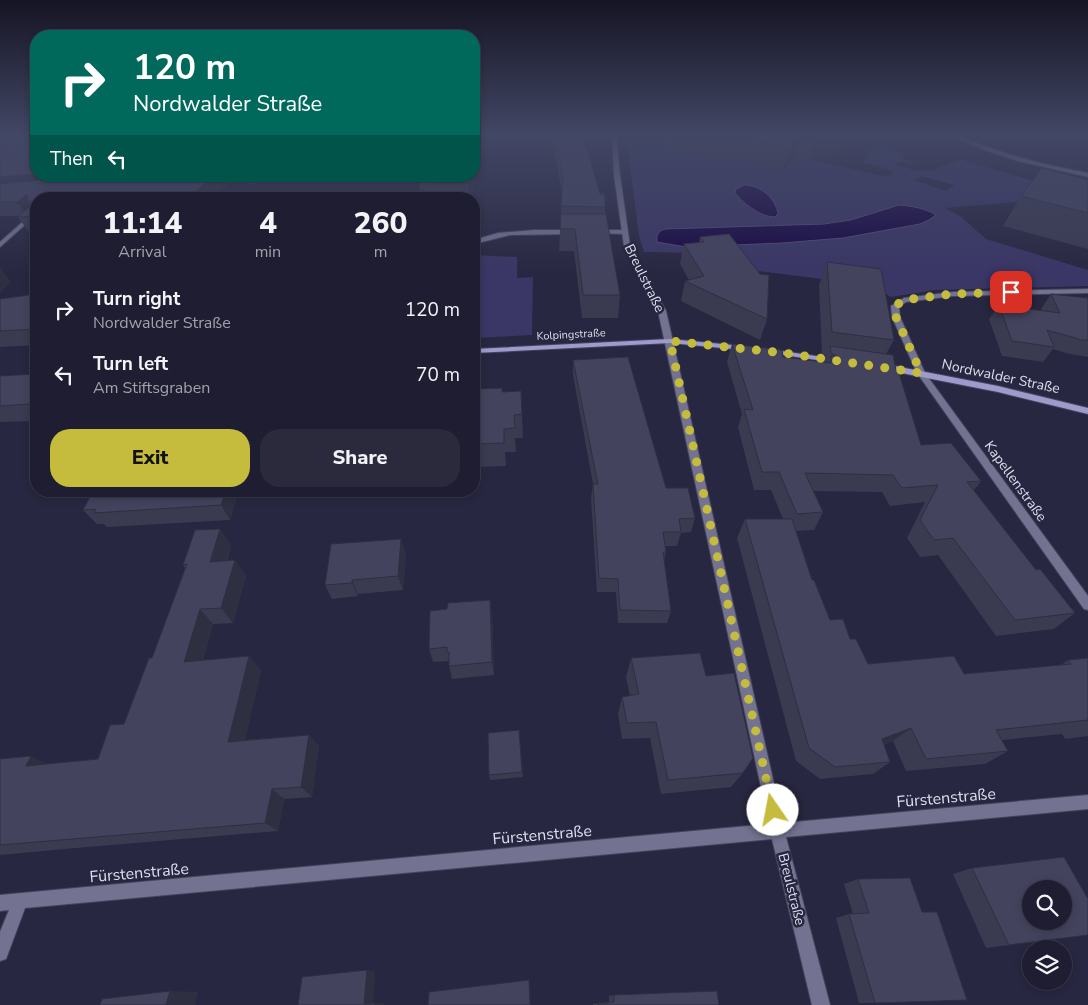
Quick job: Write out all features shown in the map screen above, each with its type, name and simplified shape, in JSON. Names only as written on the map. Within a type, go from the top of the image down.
[{"type":"street","name":"Breulstraße","points":[[618,182],[627,246],[662,311],[670,341],[777,829],[821,1005]]},
{"type":"street","points":[[0,245],[30,218]]},
{"type":"street","points":[[480,239],[490,235],[513,231],[578,232]]},
{"type":"street","points":[[588,232],[625,232]]},
{"type":"street","name":"Kapellenstraße","points":[[1088,291],[953,294],[904,300],[895,306],[896,317],[921,373],[1088,605]]},
{"type":"street","points":[[670,341],[756,350]]},
{"type":"street","name":"Kolpingstraße","points":[[480,351],[670,341]]},
{"type":"street","points":[[765,351],[849,362]]},
{"type":"street","name":"Nordwalder Straße","points":[[876,366],[921,373],[1088,411]]},
{"type":"street","name":"Fürstenstraße","points":[[0,903],[777,829],[1088,802]]},
{"type":"street","points":[[0,953],[20,901]]},
{"type":"shaded area","points":[[632,182],[920,182],[946,191],[954,186],[942,182],[1038,182],[1052,186],[1016,202],[945,208],[960,216],[986,239],[1088,270],[1088,286],[935,290],[891,297],[869,285],[751,270],[700,253],[644,252],[639,236]],"holes":[[[756,187],[772,199],[767,216],[740,199]],[[899,205],[930,211],[929,220],[843,238],[822,239],[801,226],[851,220]]]},
{"type":"shaded area","points":[[744,185],[756,187],[771,198],[778,214],[775,217],[764,215],[743,201],[735,193],[736,189]]},
{"type":"shaded area","points":[[899,205],[923,209],[936,215],[920,224],[843,238],[782,243],[686,247],[657,242],[657,236],[660,231],[665,229],[824,224],[851,220]]},
{"type":"shaded area","points":[[480,255],[517,257],[517,278],[533,277],[532,335],[480,338]]},
{"type":"building","points":[[21,182],[207,182],[195,192],[30,192],[30,202],[28,202],[27,194],[17,202],[0,202],[0,184]]},
{"type":"building","points":[[435,182],[468,182],[468,183]]},
{"type":"building","points":[[563,182],[596,182],[600,194],[605,194],[605,207],[561,206]]},
{"type":"building","points":[[1032,182],[1088,182],[1088,213],[1021,196]]},
{"type":"building","points":[[30,206],[30,216],[18,217]]},
{"type":"building","points":[[561,214],[606,214],[620,295],[583,295],[575,229],[560,229]]},
{"type":"building","points":[[729,234],[760,274],[769,275],[767,319],[685,281],[704,276],[684,244],[704,242],[700,237]]},
{"type":"building","points":[[827,262],[881,269],[894,340],[832,332]]},
{"type":"building","points":[[1051,294],[1088,298],[1088,340],[1047,330],[1054,347],[1012,341],[999,305],[1060,313]]},
{"type":"building","points":[[30,295],[30,329],[0,331],[0,299]]},
{"type":"building","points":[[732,344],[782,350],[783,357],[831,363],[831,356],[839,357],[831,353],[830,346],[893,355],[896,370],[898,370],[921,445],[951,443],[981,481],[967,482],[1036,570],[1040,569],[1075,613],[1015,620],[953,538],[934,540],[920,520],[938,485],[902,488],[893,475],[805,473],[823,512],[797,514],[779,472],[762,472],[744,409],[753,410]]},
{"type":"building","points":[[628,357],[666,488],[688,488],[695,518],[679,519],[681,532],[663,532],[666,552],[663,552],[671,611],[620,610],[618,579],[599,578],[593,484],[598,484],[573,360]]},
{"type":"building","points":[[30,374],[30,404],[0,406],[0,376]]},
{"type":"building","points":[[502,388],[502,392],[521,391],[522,414],[514,415],[515,428],[504,429],[504,443],[480,444],[480,389]]},
{"type":"building","points":[[90,497],[224,497],[221,505],[94,513],[96,509],[83,510]]},
{"type":"building","points":[[745,519],[792,519],[812,580],[814,580],[830,620],[843,619],[850,639],[856,639],[868,664],[954,656],[964,674],[1071,664],[1068,660],[1088,658],[1088,720],[996,730],[1008,751],[926,759],[911,728],[882,739],[890,762],[835,767],[809,748]]},
{"type":"building","points":[[220,529],[210,562],[235,560],[221,608],[200,609],[184,662],[249,656],[228,742],[309,735],[301,787],[272,789],[265,823],[0,845],[0,759],[31,756],[26,766],[98,759],[110,725],[124,724],[149,658],[152,658],[187,564],[183,565],[195,530]]},
{"type":"building","points":[[401,539],[398,576],[352,580],[352,583],[325,585],[331,544]]},
{"type":"building","points":[[490,600],[492,662],[449,666],[447,647],[429,649],[430,611],[447,609],[448,603]]},
{"type":"building","points":[[700,653],[706,676],[734,673],[753,758],[743,773],[668,780],[656,722],[627,723],[622,697],[639,694],[631,658]]},
{"type":"building","points":[[519,730],[522,772],[489,775],[488,733]]},
{"type":"building","points":[[1064,857],[1088,899],[1088,935],[1048,940],[1022,940],[1022,943],[1009,945],[972,868]]},
{"type":"building","points":[[910,878],[922,912],[937,912],[967,1000],[875,1003],[849,914],[869,913],[858,879]]},
{"type":"building","points":[[367,970],[364,1004],[375,1003],[375,1005],[298,1005],[302,977]]},
{"type":"building","points":[[529,980],[530,1005],[428,1005],[429,992]]},
{"type":"building","points":[[170,991],[166,1005],[100,1005],[102,999]]},
{"type":"building","points":[[717,991],[719,1005],[597,1005],[614,1002],[614,995]]},
{"type":"route","points":[[773,810],[670,341],[784,353],[921,373],[896,317],[895,306],[904,300],[953,294],[1011,292]]}]
